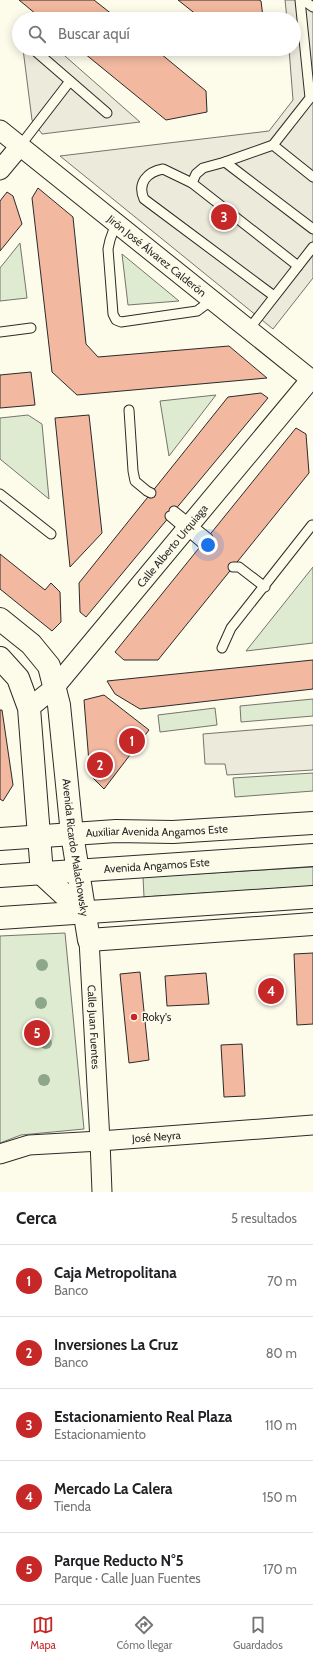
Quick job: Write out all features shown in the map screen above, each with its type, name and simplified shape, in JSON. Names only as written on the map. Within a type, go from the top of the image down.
[{"type":"main road","name":"Avenida Ricardo Malachowsky","points":[[0,620],[31,644],[48,666],[59,705],[72,834],[84,913]]},
{"type":"main road","points":[[0,658],[18,678],[29,708],[42,874]]},
{"type":"main road","name":"Auxiliar Avenida Angamos Este","points":[[0,839],[116,831],[173,832],[313,823]]},
{"type":"main road","name":"Avenida Angamos Este","points":[[0,876],[78,872],[313,855]]},
{"type":"main road","name":"Avenida Ricardo Malachowsky","points":[[42,874],[84,913]]},
{"type":"main road","points":[[0,918],[313,897]]},
{"type":"main road","name":"Calle Juan Fuentes","points":[[84,913],[89,940]]},
{"type":"main road","points":[[89,940],[313,924]]},
{"type":"street","name":"Jirón José Álvarez Calderón","points":[[0,130],[312,380]]},
{"type":"street","points":[[0,170],[20,146]]},
{"type":"street","name":"Calle Alberto Urquiaga","points":[[29,708],[54,688],[312,380]]},
{"type":"street","name":"Calle Juan Fuentes","points":[[89,940],[102,1192]]},
{"type":"street","name":"José Neyra","points":[[0,1154],[29,1145],[313,1125]]},
{"type":"lane","points":[[302,0],[313,7]]},
{"type":"lane","points":[[192,183],[196,174],[203,168],[273,145],[312,99],[309,53],[302,0]]},
{"type":"lane","points":[[41,56],[107,113]]},
{"type":"lane","points":[[20,146],[70,81]]},
{"type":"lane","points":[[273,145],[313,177]]},
{"type":"lane","points":[[225,162],[313,229]]},
{"type":"lane","points":[[274,296],[144,199],[141,191],[142,183],[154,172],[163,169],[192,183],[298,266]]},
{"type":"lane","points":[[116,223],[108,249],[113,314],[116,320],[121,322],[197,311],[212,300]]},
{"type":"lane","points":[[248,329],[313,247]]},
{"type":"lane","points":[[0,332],[31,328]]},
{"type":"lane","points":[[129,410],[135,481],[148,494]]},
{"type":"lane","points":[[0,494],[51,534]]},
{"type":"lane","points":[[172,514],[205,541]]},
{"type":"lane","points":[[222,648],[231,628],[265,587],[312,525]]},
{"type":"lane","points":[[237,565],[265,587]]},
{"type":"green space","points":[[20,243],[27,298],[0,301],[0,268]]},
{"type":"green space","points":[[122,254],[179,301],[128,305]]},
{"type":"green space","points":[[216,395],[169,456],[160,401]]},
{"type":"green space","points":[[28,415],[42,424],[49,499],[0,459],[0,418]]},
{"type":"green space","points":[[313,567],[313,643],[246,651]]},
{"type":"green space","points":[[313,699],[313,716],[241,722],[240,706]]},
{"type":"green space","points":[[215,708],[217,725],[160,732],[158,715]]},
{"type":"green space","points":[[313,773],[313,791],[235,797],[233,778]]},
{"type":"green space","points":[[313,867],[313,886],[144,897],[143,877]]},
{"type":"green space","points":[[65,933],[84,1129],[21,1135],[0,1143],[0,936]]},
{"type":"shaded area","points":[[285,0],[313,0],[313,278],[273,329],[60,156],[269,131],[293,100],[290,56],[301,56],[301,12],[286,12]]},
{"type":"shaded area","points":[[24,56],[65,56],[140,122],[42,134],[32,120]]},
{"type":"shaded area","points":[[313,725],[313,770],[227,775],[225,764],[205,764],[203,734]]},
{"type":"building","points":[[19,0],[94,0],[109,12],[34,12]]},
{"type":"building","points":[[178,0],[259,0],[261,1],[262,12],[193,12]]},
{"type":"building","points":[[88,56],[164,56],[206,91],[207,112],[166,120]]},
{"type":"building","points":[[38,188],[73,217],[86,344],[98,357],[229,346],[267,378],[77,395],[52,372],[32,198]]},
{"type":"building","points":[[7,192],[13,196],[22,224],[0,251],[0,201]]},
{"type":"building","points":[[31,372],[35,405],[0,408],[0,375]]},
{"type":"building","points":[[261,393],[268,398],[86,617],[80,612],[79,583],[228,397]]},
{"type":"building","points":[[89,415],[102,533],[70,567],[55,418]]},
{"type":"building","points":[[296,428],[306,434],[309,473],[158,660],[124,660],[115,652]]},
{"type":"building","points":[[0,554],[45,590],[51,583],[60,592],[61,622],[52,631],[0,589]]},
{"type":"building","points":[[313,660],[313,689],[140,709],[115,694],[107,681]]},
{"type":"building","points":[[104,695],[149,730],[104,789],[90,775],[84,700]]},
{"type":"building","points":[[0,710],[2,710],[13,785],[3,801],[0,799]]},
{"type":"building","points":[[313,953],[313,1024],[297,1025],[294,954]]},
{"type":"building","name":"Roky's","points":[[140,972],[149,1060],[129,1063],[120,974]]},
{"type":"building","points":[[206,973],[209,1004],[167,1006],[165,976]]},
{"type":"building","points":[[242,1044],[245,1096],[224,1097],[221,1045]]},
{"type":"place","name":"Estacionamiento Real Plaza","points":[[224,217]]},
{"type":"place","name":"Caja Metropolitana","points":[[132,741]]},
{"type":"place","name":"Inversiones La Cruz","points":[[100,765]]},
{"type":"place","name":"Mercado La Calera","points":[[271,991]]},
{"type":"place","name":"Roky's","points":[[134,1017]]},
{"type":"place","name":"Parque Reducto N°5","points":[[37,1033]]}]
